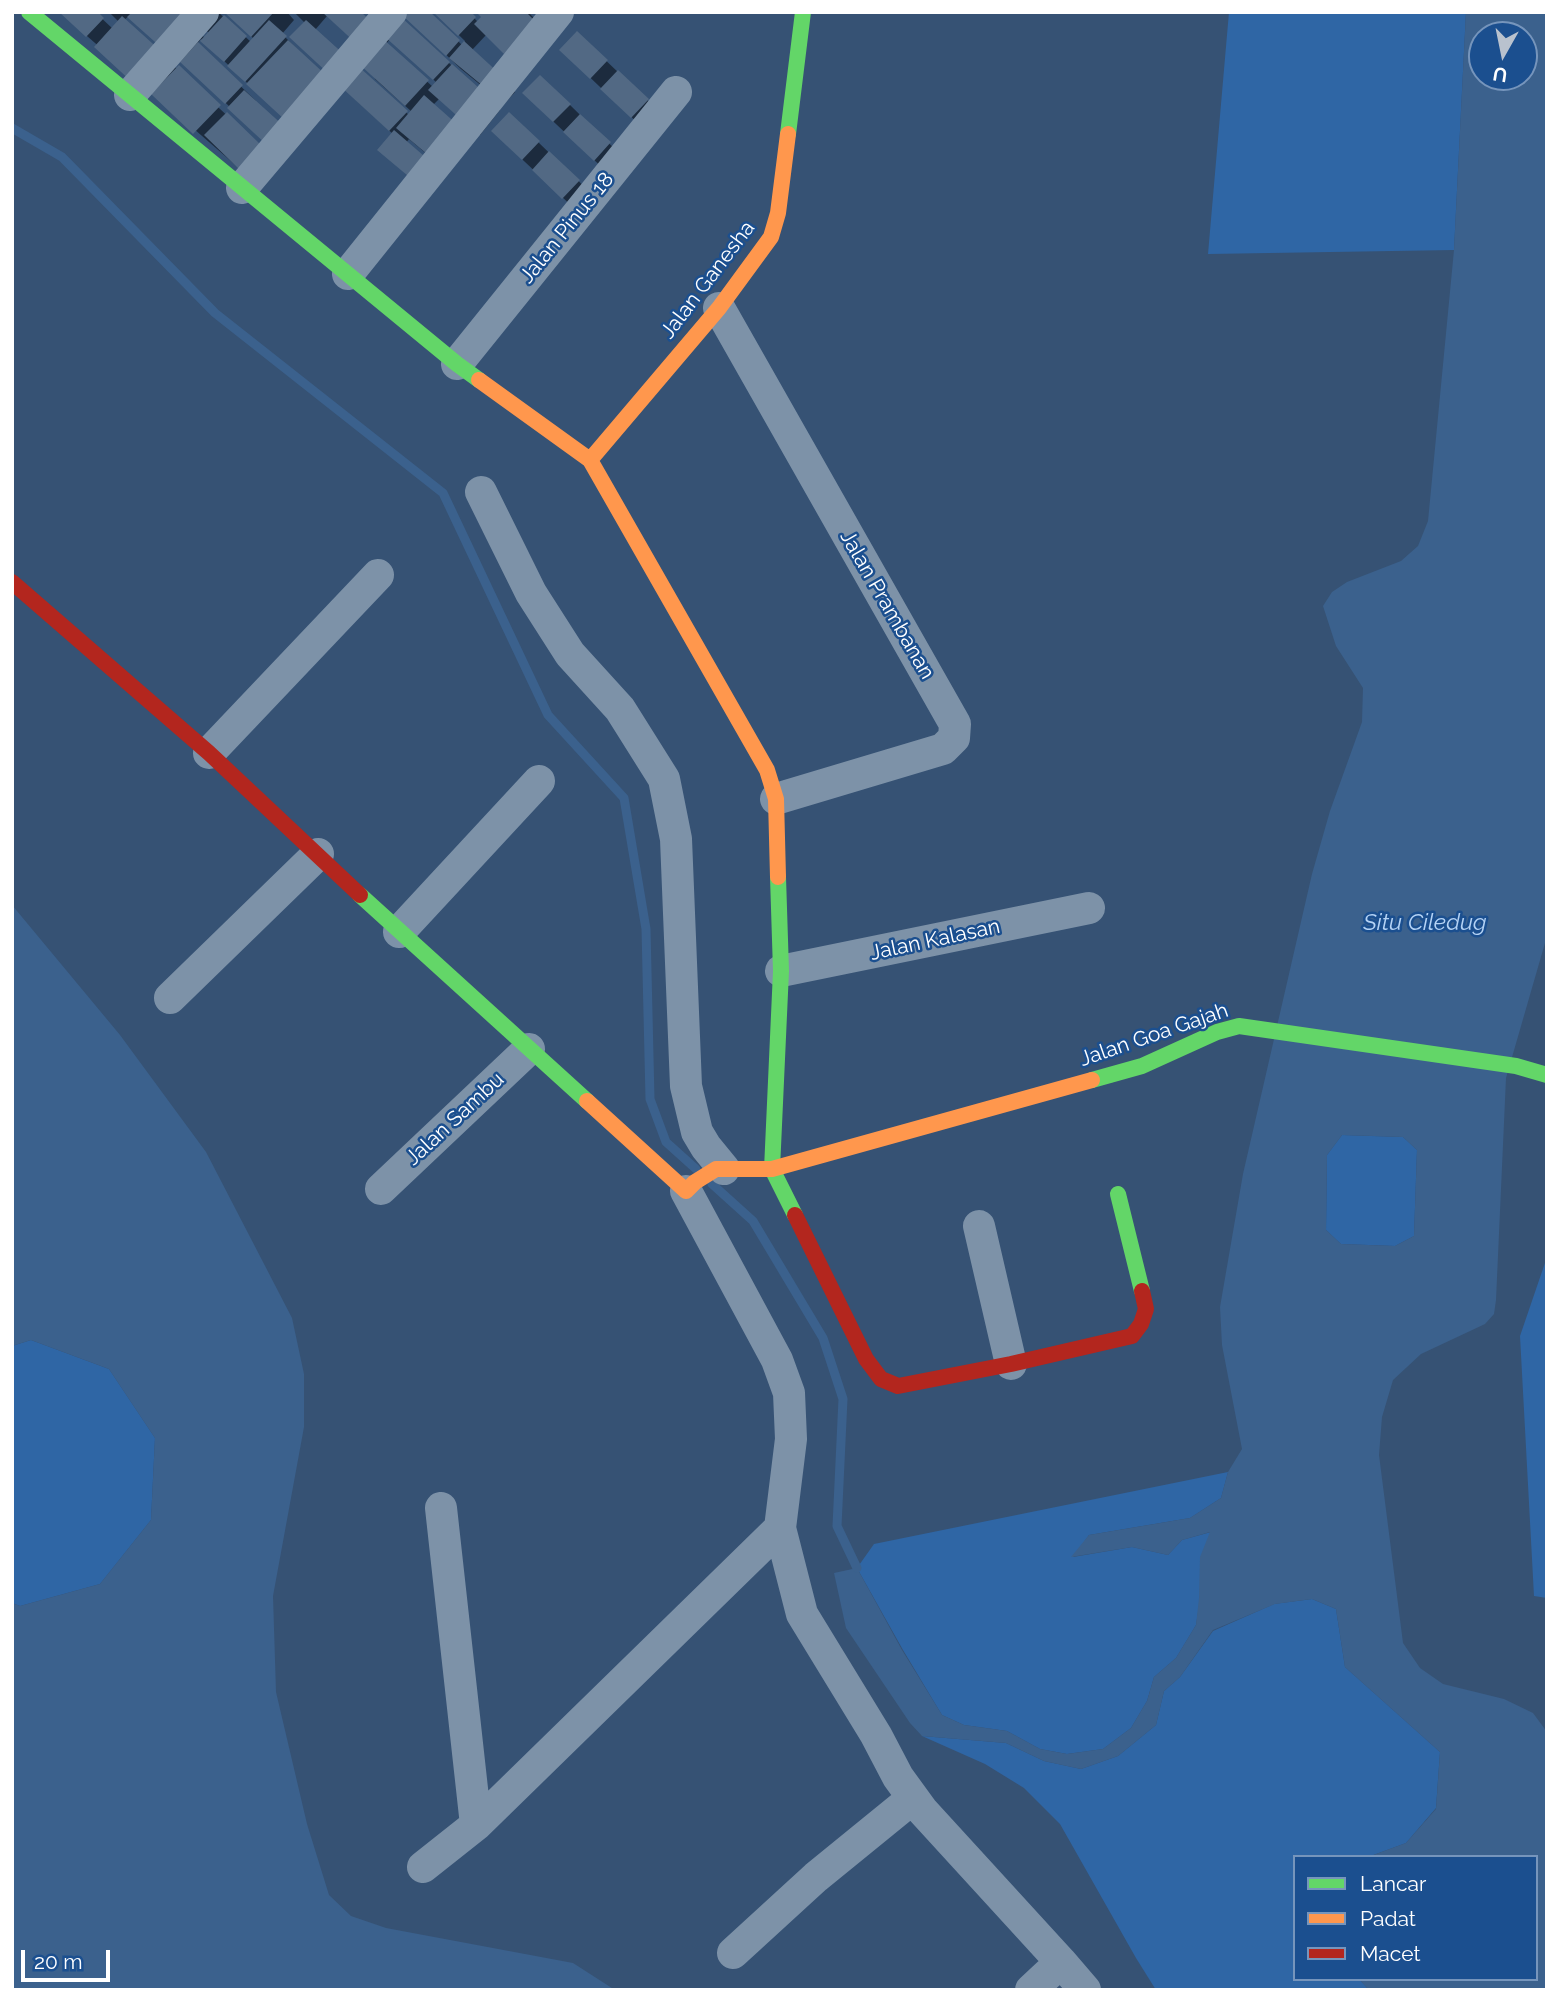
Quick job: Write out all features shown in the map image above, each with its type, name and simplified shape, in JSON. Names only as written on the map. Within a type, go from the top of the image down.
[{"type":"street","points":[[130,95],[203,12]]},
{"type":"street","points":[[243,188],[391,12]]},
{"type":"street","points":[[348,274],[558,12]]},
{"type":"street","name":"Jalan Ganesha","points":[[590,460],[719,307],[771,237],[778,213],[803,12]]},
{"type":"street","points":[[31,13],[457,363],[590,460],[767,770],[776,799],[781,971],[772,1169],[866,1359],[881,1379],[898,1386],[1132,1336],[1141,1324],[1146,1309],[1118,1194]]},
{"type":"street","name":"Jalan Pinus 18","points":[[457,363],[676,92]]},
{"type":"street","name":"Jalan Prambanan","points":[[719,307],[955,724],[954,738],[943,749],[776,799]]},
{"type":"street","points":[[481,492],[531,593],[557,634],[570,654],[620,709],[664,779],[676,839],[686,1086],[697,1132],[720,1169],[691,1186]]},
{"type":"street","points":[[209,753],[378,575]]},
{"type":"street","points":[[12,582],[209,753],[399,932],[529,1049],[691,1186],[777,1360],[789,1393],[791,1439],[780,1528],[802,1615],[876,1735],[898,1777],[922,1810],[1085,1990]]},
{"type":"street","points":[[399,932],[539,781]]},
{"type":"street","points":[[170,998],[318,854]]},
{"type":"street","name":"Jalan Kalasan","points":[[781,971],[1089,908]]},
{"type":"street","name":"Jalan Goa Gajah","points":[[720,1169],[772,1169],[1142,1066],[1217,1032],[1239,1026],[1516,1066],[1547,1075]]},
{"type":"street","name":"Jalan Sambu","points":[[381,1189],[529,1049]]},
{"type":"street","points":[[979,1226],[1011,1364]]},
{"type":"street","points":[[441,1508],[476,1825]]},
{"type":"street","points":[[423,1867],[476,1825],[780,1528]]},
{"type":"street","points":[[733,1953],[816,1877],[913,1798]]},
{"type":"street","points":[[1031,1990],[1061,1962]]},
{"type":"shaded area","points":[[1229,12],[1466,12],[1454,250],[1208,254]]},
{"type":"shaded area","points":[[1342,1135],[1403,1137],[1417,1150],[1414,1236],[1395,1246],[1341,1244],[1326,1230],[1327,1155]]},
{"type":"shaded area","points":[[1547,1257],[1547,1598],[1534,1596],[1520,1336]]},
{"type":"shaded area","points":[[31,1340],[109,1369],[155,1438],[151,1520],[100,1584],[20,1606],[12,1603],[12,1346]]},
{"type":"shaded area","points":[[1228,1472],[1221,1498],[1190,1518],[1089,1535],[1073,1557],[1132,1547],[1168,1555],[1182,1540],[1211,1532],[1196,1625],[1176,1658],[1154,1677],[1147,1701],[1131,1728],[1103,1749],[1067,1754],[1040,1749],[1007,1731],[964,1725],[942,1715],[857,1568],[874,1544]]},
{"type":"shaded area","points":[[1312,1599],[1336,1609],[1345,1667],[1440,1752],[1436,1808],[1406,1843],[1373,1855],[1293,1855],[1293,1981],[1361,1981],[1369,1990],[1156,1990],[1060,1824],[1024,1788],[985,1764],[922,1736],[1006,1743],[1044,1761],[1081,1769],[1118,1756],[1156,1725],[1164,1691],[1180,1677],[1213,1631],[1274,1604]]},
{"type":"water","name":"Situ Ciledug","points":[[1466,12],[1547,12],[1547,936],[1506,1078],[1494,1314],[1485,1324],[1421,1354],[1393,1380],[1382,1417],[1379,1455],[1403,1643],[1420,1668],[1443,1684],[1504,1699],[1533,1713],[1547,1732],[1547,1990],[1369,1990],[1361,1981],[1538,1981],[1538,1855],[1373,1855],[1406,1843],[1436,1809],[1440,1752],[1345,1667],[1336,1609],[1312,1599],[1275,1604],[1213,1630],[1180,1677],[1164,1691],[1156,1725],[1118,1756],[1081,1769],[1044,1761],[1006,1743],[922,1736],[910,1723],[846,1628],[834,1573],[857,1568],[942,1715],[964,1725],[1007,1731],[1040,1749],[1067,1754],[1103,1749],[1131,1728],[1147,1701],[1154,1677],[1176,1658],[1196,1625],[1200,1557],[1210,1532],[1182,1540],[1168,1555],[1132,1547],[1071,1557],[1089,1535],[1190,1518],[1221,1498],[1228,1472],[1242,1449],[1222,1345],[1220,1307],[1243,1174],[1312,874],[1330,811],[1362,722],[1363,688],[1336,646],[1323,606],[1332,592],[1347,582],[1401,561],[1418,546],[1428,521],[1454,250]],"holes":[[[1342,1135],[1403,1137],[1417,1150],[1414,1236],[1395,1246],[1341,1244],[1326,1230],[1327,1155]]]},
{"type":"water","points":[[12,905],[120,1035],[206,1152],[292,1318],[304,1374],[304,1427],[273,1596],[276,1692],[307,1824],[329,1895],[351,1916],[386,1928],[573,1963],[615,1990],[12,1990],[12,1603],[20,1606],[100,1584],[151,1520],[155,1438],[109,1369],[31,1340],[12,1346]]},
{"type":"building","points":[[59,12],[98,12],[104,18],[86,37]]},
{"type":"building","points":[[132,12],[181,12],[190,21],[164,50],[127,17]]},
{"type":"building","points":[[224,12],[274,12],[251,37]]},
{"type":"building","points":[[322,12],[361,12],[375,25],[358,45]]},
{"type":"building","points":[[405,12],[430,12],[460,40],[446,56],[402,15]]},
{"type":"building","points":[[433,12],[471,12],[476,17],[458,36]]},
{"type":"building","points":[[476,12],[526,12],[536,22],[504,54],[474,24],[481,17]]},
{"type":"building","points":[[224,15],[247,36],[224,62],[200,41]]},
{"type":"building","points":[[122,16],[162,52],[133,83],[94,47]]},
{"type":"building","points":[[401,17],[450,62],[433,80],[384,36]]},
{"type":"building","points":[[269,20],[287,36],[245,82],[227,66]]},
{"type":"building","points":[[306,20],[347,57],[330,75],[289,37]]},
{"type":"building","points":[[577,31],[608,60],[590,79],[559,50]]},
{"type":"building","points":[[382,38],[429,80],[405,106],[359,64]]},
{"type":"building","points":[[288,40],[327,76],[285,120],[246,84]]},
{"type":"building","points":[[464,41],[502,76],[489,91],[449,58]]},
{"type":"building","points":[[198,42],[243,85],[225,104],[180,62]]},
{"type":"building","points":[[452,64],[487,95],[464,122],[428,90]]},
{"type":"building","points":[[179,65],[221,105],[193,134],[151,94]]},
{"type":"building","points":[[358,66],[408,111],[389,131],[340,86]]},
{"type":"building","points":[[618,70],[649,99],[631,118],[600,89]]},
{"type":"building","points":[[540,75],[571,104],[553,122],[522,93]]},
{"type":"building","points":[[244,90],[285,127],[267,145],[227,108]]},
{"type":"building","points":[[424,95],[459,126],[433,159],[396,128]]},
{"type":"building","points":[[227,112],[262,146],[239,169],[204,135]]},
{"type":"building","points":[[509,112],[540,141],[522,160],[491,131]]},
{"type":"building","points":[[580,114],[611,142],[594,161],[563,132]]},
{"type":"building","points":[[394,130],[431,162],[414,181],[377,150]]},
{"type":"building","points":[[549,151],[580,180],[562,199],[532,170]]},
{"type":"waterway","points":[[12,128],[62,157],[215,313],[443,493],[548,715],[624,798],[646,929],[650,1099],[666,1142],[696,1169]]},
{"type":"waterway","points":[[712,1184],[753,1221],[823,1338],[843,1399],[837,1526],[857,1568]]},
{"type":"traffic: fast","points":[[29,12],[479,380]]},
{"type":"traffic: fast","points":[[788,134],[803,12]]},
{"type":"traffic: fast","points":[[778,877],[781,971],[772,1169],[795,1215]]},
{"type":"traffic: fast","points":[[360,895],[587,1101]]},
{"type":"traffic: fast","points":[[1092,1080],[1142,1066],[1217,1032],[1239,1026],[1516,1066],[1547,1075]]},
{"type":"traffic: fast","points":[[1118,1194],[1142,1291]]},
{"type":"traffic: slow","points":[[590,460],[719,308],[771,237],[778,213],[788,134]]},
{"type":"traffic: slow","points":[[479,380],[590,460],[767,770],[776,799],[778,877]]},
{"type":"traffic: slow","points":[[587,1101],[686,1191],[716,1169],[772,1169],[1092,1080]]},
{"type":"traffic: jam","points":[[12,582],[209,753],[360,895]]},
{"type":"traffic: jam","points":[[795,1215],[866,1359],[881,1379],[898,1386],[1132,1336],[1141,1324],[1146,1309],[1142,1291]]}]
